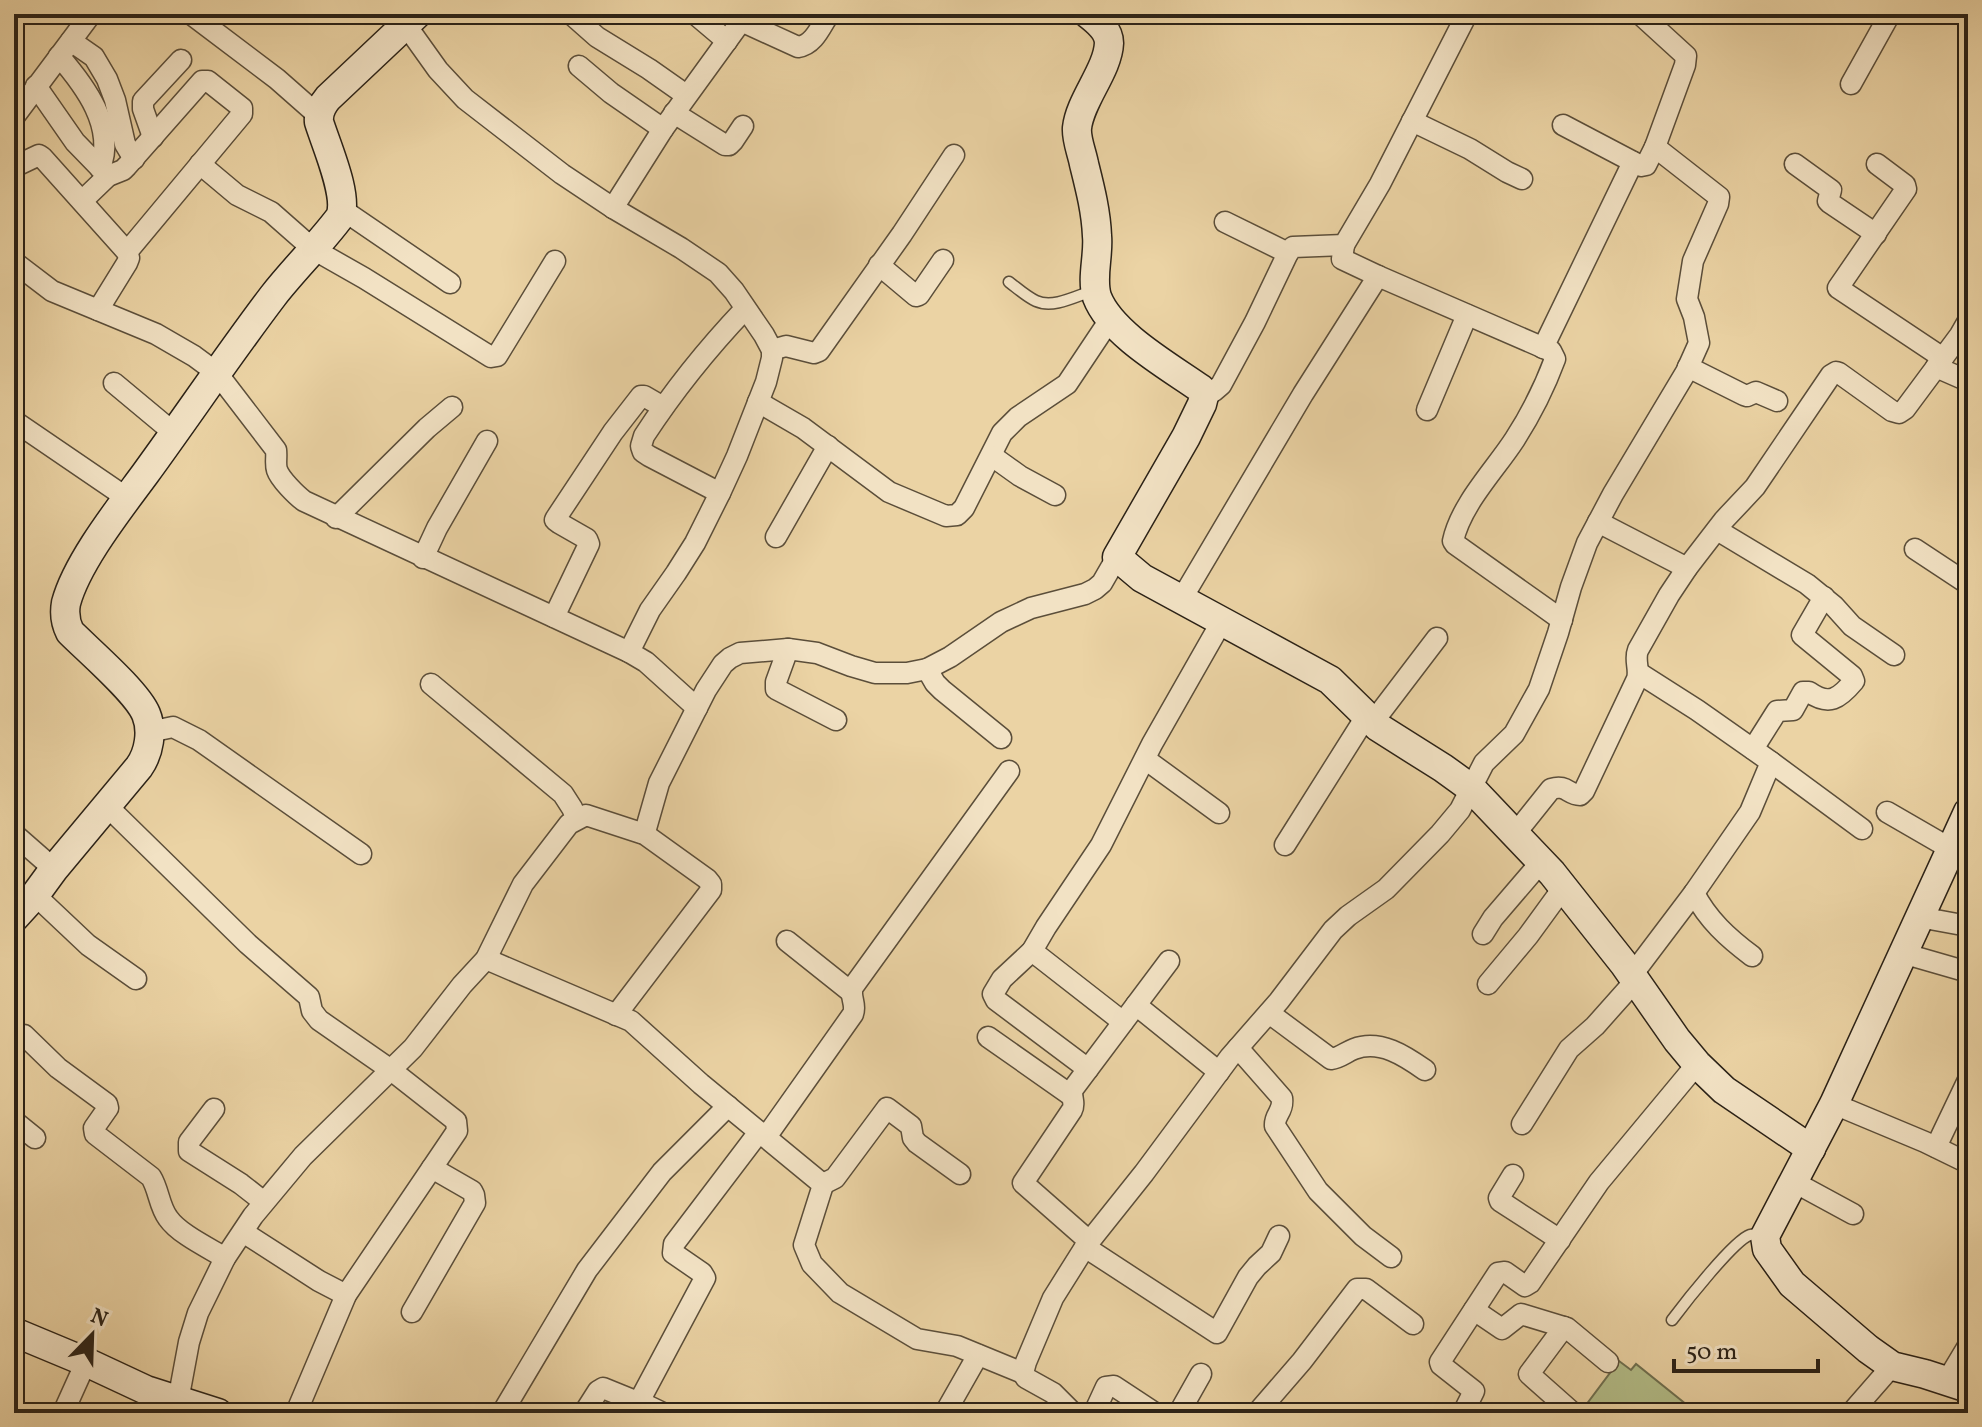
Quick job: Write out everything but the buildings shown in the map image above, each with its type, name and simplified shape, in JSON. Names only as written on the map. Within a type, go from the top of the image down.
[{"type":"street","points":[[14,918],[144,760],[148,748],[146,712],[70,632],[64,618],[74,582],[127,498],[217,373],[275,294],[335,224],[343,210],[342,192],[319,116],[277,79],[191,14]]},
{"type":"street","points":[[571,14],[597,37],[686,95]]},
{"type":"street","points":[[695,14],[727,41]]},
{"type":"street","points":[[613,208],[668,121],[742,17],[803,47],[813,39],[829,14]]},
{"type":"street","points":[[643,833],[659,783],[706,690],[730,658],[740,653],[788,649],[817,653],[860,670],[907,673],[927,669],[950,657],[1001,622],[1031,608],[1085,594],[1102,583],[1186,437],[1202,404],[1204,396],[1201,389],[1123,333],[1098,298],[1096,290],[1098,239],[1077,131],[1080,116],[1101,69],[1109,38],[1101,24],[1088,14]]},
{"type":"street","points":[[1467,14],[1380,184],[1344,245],[1342,259],[1551,351],[1555,359],[1549,376],[1517,436],[1464,513],[1453,541],[1562,620]]},
{"type":"street","points":[[1563,125],[1641,166],[1646,165],[1686,56],[1640,14]]},
{"type":"street","points":[[1851,84],[1890,14]]},
{"type":"street","points":[[14,117],[88,18]]},
{"type":"street","points":[[319,116],[328,98],[407,18],[438,70],[465,99],[562,174],[707,264],[726,282],[764,335],[772,350],[772,358],[766,382],[737,456],[685,559],[650,610],[629,652]]},
{"type":"street","points":[[65,48],[94,57],[107,79],[125,144],[134,159]]},
{"type":"street","points":[[65,48],[95,106],[105,141],[104,172],[82,201]]},
{"type":"street","points":[[153,137],[143,101],[181,60]]},
{"type":"street","points":[[579,66],[611,93],[725,145],[733,141],[743,126]]},
{"type":"street","points":[[104,172],[123,170],[202,81],[208,81],[243,110],[127,252]]},
{"type":"street","points":[[36,86],[75,142],[104,172]]},
{"type":"street","points":[[1412,121],[1522,179]]},
{"type":"street","points":[[1023,1373],[1053,1298],[1087,1244],[1333,930],[1393,881],[1449,823],[1472,789],[1484,763],[1514,734],[1539,689],[1587,543],[1699,343],[1687,299],[1693,261],[1719,197],[1655,147]]},
{"type":"street","points":[[17,167],[39,155],[127,252],[127,263],[98,310]]},
{"type":"street","points":[[772,350],[786,346],[817,353],[954,155]]},
{"type":"street","points":[[1543,348],[1633,162]]},
{"type":"street","points":[[200,164],[237,195],[271,212],[313,249],[494,357],[555,261]]},
{"type":"street","points":[[1795,164],[1831,190],[1830,203],[1876,234]]},
{"type":"street","points":[[1877,164],[1907,187],[1838,288],[1968,381]]},
{"type":"street","points":[[343,210],[450,283]]},
{"type":"street","points":[[1225,222],[1288,253]]},
{"type":"street","points":[[1204,396],[1221,385],[1293,247],[1344,245]]},
{"type":"street","points":[[879,265],[916,296],[943,260]]},
{"type":"street","points":[[14,262],[52,291],[174,343],[217,373],[276,450],[279,474],[300,499],[629,652],[646,662],[697,708]]},
{"type":"street","points":[[1181,600],[1303,394],[1378,276]]},
{"type":"street","points":[[720,493],[649,456],[640,448],[663,407],[745,309]]},
{"type":"street","points":[[1427,410],[1467,315]]},
{"type":"street","points":[[758,402],[803,428],[889,492],[949,517],[957,515],[964,508],[1002,433],[1067,384],[1111,318]]},
{"type":"street","points":[[1515,834],[1551,789],[1563,787],[1576,795],[1584,791],[1639,673],[1638,650],[1669,595],[1717,530],[1755,487],[1831,375],[1839,373],[1899,413],[1940,363],[1968,321]]},
{"type":"street","points":[[1688,367],[1744,395],[1756,392],[1777,401]]},
{"type":"street","points":[[114,383],[174,433]]},
{"type":"street","points":[[554,617],[589,544],[587,539],[559,523],[556,518],[641,396],[663,407]]},
{"type":"street","points":[[336,518],[452,407]]},
{"type":"street","points":[[14,423],[127,498]]},
{"type":"street","points":[[423,558],[487,441]]},
{"type":"street","points":[[776,537],[828,446]]},
{"type":"street","points":[[992,456],[1055,495]]},
{"type":"street","points":[[1598,522],[1687,568]]},
{"type":"street","points":[[1717,530],[1807,584],[1852,626],[1894,655]]},
{"type":"street","points":[[1915,549],[1968,584]]},
{"type":"street","points":[[1117,557],[1142,578],[1330,680],[1378,727],[1472,789],[1563,888],[1697,1064],[1724,1090],[1811,1149]]},
{"type":"street","points":[[1753,749],[1777,711],[1793,710],[1803,692],[1825,700],[1834,699],[1854,681],[1852,676],[1802,635],[1824,597]]},
{"type":"street","points":[[1088,1069],[993,994],[1002,979],[1032,951],[1101,845],[1222,621]]},
{"type":"street","points":[[1285,845],[1370,718],[1437,638]]},
{"type":"street","points":[[788,649],[776,689],[836,720]]},
{"type":"street","points":[[927,669],[942,690],[1001,738]]},
{"type":"street","points":[[1639,673],[1753,749],[1862,829]]},
{"type":"street","points":[[431,684],[563,794],[577,819]]},
{"type":"street","points":[[149,732],[173,727],[199,740],[361,854]]},
{"type":"street","points":[[1145,759],[1219,813]]},
{"type":"street","points":[[1522,1124],[1569,1049],[1595,1026],[1634,978],[1750,812],[1771,762]]},
{"type":"street","points":[[851,992],[1009,771]]},
{"type":"street","points":[[106,805],[248,944],[309,997],[312,1011],[319,1020],[391,1070],[456,1121],[457,1131],[346,1295],[296,1413]]},
{"type":"street","points":[[1887,812],[1956,853]]},
{"type":"street","points":[[1968,812],[1956,853],[1919,917],[1834,1104],[1765,1236],[1767,1249],[1792,1284],[1892,1366],[1958,1385],[1968,1346]]},
{"type":"street","points":[[178,1401],[198,1313],[225,1258],[243,1232],[303,1156],[413,1048],[486,959],[523,884],[569,824],[586,815],[643,833],[711,884],[711,890],[616,1015]]},
{"type":"street","points":[[14,834],[54,869]]},
{"type":"street","points":[[1483,934],[1541,862]]},
{"type":"street","points":[[1488,984],[1563,888]]},
{"type":"street","points":[[1694,893],[1718,928],[1752,956]]},
{"type":"street","points":[[35,895],[88,945],[136,979]]},
{"type":"street","points":[[1919,917],[1968,926]]},
{"type":"street","points":[[638,1401],[705,1278],[673,1253],[674,1244],[763,1134],[855,1009],[851,992],[787,941]]},
{"type":"street","points":[[1032,951],[1123,1022]]},
{"type":"street","points":[[1902,953],[1968,972]]},
{"type":"street","points":[[486,959],[631,1021],[701,1084],[823,1184]]},
{"type":"street","points":[[1169,961],[1073,1089],[1074,1107],[1023,1183],[1087,1244],[1217,1333],[1248,1277],[1273,1250],[1279,1236]]},
{"type":"street","points":[[1136,1005],[1219,1072]]},
{"type":"street","points":[[1269,1013],[1331,1059],[1359,1047],[1384,1048],[1399,1053],[1425,1070]]},
{"type":"street","points":[[24,1035],[58,1068],[107,1104],[108,1108],[93,1131],[151,1177],[168,1219],[225,1258]]},
{"type":"street","points":[[988,1037],[1072,1096]]},
{"type":"street","points":[[1238,1048],[1282,1098],[1283,1106],[1275,1126],[1318,1191],[1363,1236],[1391,1257]]},
{"type":"street","points":[[1463,1413],[1474,1391],[1440,1362],[1498,1273],[1505,1272],[1527,1286],[1615,1161],[1697,1064]]},
{"type":"street","points":[[1936,1147],[1968,1080]]},
{"type":"street","points":[[1834,1104],[1968,1163]]},
{"type":"street","points":[[502,1413],[587,1270],[662,1172],[728,1106]]},
{"type":"street","points":[[960,1174],[917,1143],[911,1126],[887,1108],[835,1178],[823,1184],[804,1245],[812,1264],[840,1293],[917,1339],[957,1346],[1023,1373],[1026,1378],[1053,1393],[1073,1413]]},
{"type":"street","points":[[214,1109],[189,1142],[189,1151],[264,1202]]},
{"type":"street","points":[[14,1121],[35,1138]]},
{"type":"street","points":[[412,1312],[475,1203],[472,1191],[432,1168]]},
{"type":"street","points":[[1513,1175],[1500,1201],[1560,1240]]},
{"type":"street","points":[[1794,1182],[1853,1214]]},
{"type":"street","points":[[243,1232],[346,1295]]},
{"type":"street","points":[[1257,1413],[1357,1289],[1366,1289],[1413,1324]]},
{"type":"street","points":[[1474,1310],[1502,1329],[1521,1314],[1564,1327],[1608,1362]]},
{"type":"street","points":[[1564,1327],[1529,1374],[1573,1413]]},
{"type":"street","points":[[14,1332],[146,1390],[218,1413]]},
{"type":"street","points":[[945,1413],[978,1355]]},
{"type":"street","points":[[63,1413],[86,1362]]},
{"type":"street","points":[[1851,1413],[1892,1366]]},
{"type":"street","points":[[1179,1413],[1201,1374]]},
{"type":"street","points":[[1094,1413],[1106,1387],[1110,1385],[1155,1413]]},
{"type":"street","points":[[584,1413],[603,1388],[663,1413]]},
{"type":"lane","points":[[1009,282],[1035,301],[1044,303],[1096,290]]},
{"type":"lane","points":[[1672,1320],[1696,1288],[1743,1240],[1754,1234],[1765,1236]]},
{"type":"green space","points":[[1619,1361],[1631,1370],[1636,1364],[1697,1413],[1580,1413]]}]
